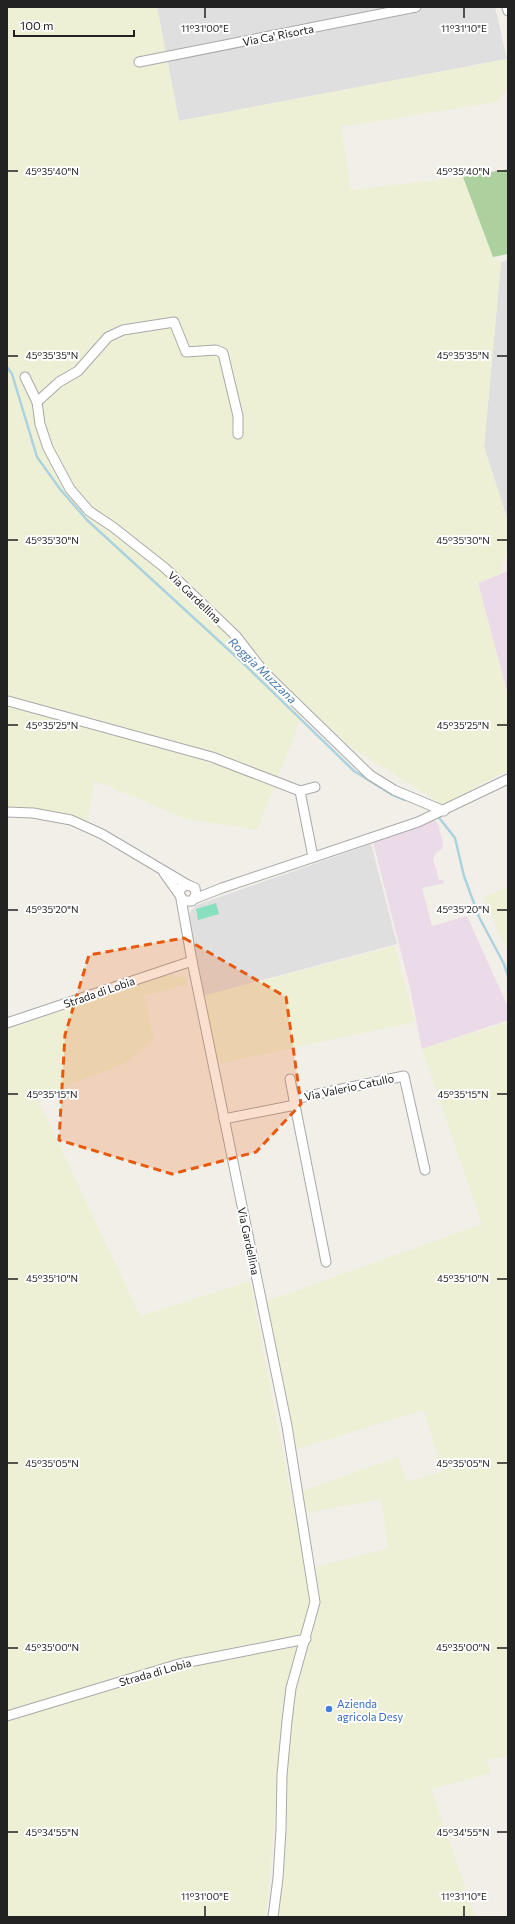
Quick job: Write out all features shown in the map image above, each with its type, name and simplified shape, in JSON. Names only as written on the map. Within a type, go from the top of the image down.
[{"type":"street","name":"Via Ca' Risorta","points":[[139,62],[416,7]]},
{"type":"street","points":[[507,7],[508,11]]},
{"type":"street","points":[[37,402],[59,382],[78,371],[108,337],[123,330],[174,322],[186,352],[216,350],[223,353],[238,416],[238,434]]},
{"type":"street","name":"Via Gardellina","points":[[25,377],[37,402],[40,424],[48,448],[70,489],[90,511],[165,568],[236,636],[264,672],[370,775],[394,790],[440,812]]},
{"type":"street","points":[[8,702],[212,757],[300,791],[315,787]]},
{"type":"street","points":[[158,866],[184,901],[193,900],[222,888],[418,822],[508,779]]},
{"type":"street","points":[[300,791],[312,857]]},
{"type":"street","points":[[7,812],[41,814],[71,820],[102,834],[190,885],[196,890],[193,900]]},
{"type":"street","points":[[180,895],[182,887],[190,885],[222,888]]},
{"type":"street","name":"Via Gardellina","points":[[180,895],[224,1120],[287,1426],[315,1602],[306,1639]]},
{"type":"street","name":"Via Gardellina","points":[[185,924],[193,900]]},
{"type":"street","name":"Strada di Lobia","points":[[7,1023],[192,961]]},
{"type":"street","name":"Via Valerio Catullo","points":[[224,1120],[404,1076],[424,1170]]},
{"type":"street","name":"Via Valerio Catullo","points":[[290,1079],[326,1262]]},
{"type":"street","points":[[273,1917],[278,1878],[282,1775],[287,1721],[291,1688],[306,1639]]},
{"type":"street","name":"Strada di Lobia","points":[[7,1716],[179,1664],[306,1639]]},
{"type":"highlighted area","points":[[184,938],[286,997],[301,1104],[256,1152],[172,1174],[59,1140],[65,1035],[89,955]]},
{"type":"shaded area","points":[[157,7],[495,7],[507,59],[179,121]]},
{"type":"shaded area","points":[[508,260],[508,521],[484,447],[501,262]]},
{"type":"shaded area","points":[[508,571],[508,696],[478,583]]},
{"type":"shaded area","points":[[435,820],[438,824],[443,843],[442,849],[436,853],[433,859],[439,880],[443,880],[444,883],[422,888],[432,926],[467,916],[508,1007],[508,1020],[422,1049],[410,988],[373,842],[385,835]]},
{"type":"shaded area","points":[[371,844],[397,944],[203,996],[188,920],[191,910],[197,905]]},
{"type":"green space","points":[[7,7],[157,7],[179,121],[507,59],[508,88],[496,102],[341,127],[351,190],[463,177],[493,257],[501,262],[484,447],[508,521],[508,545],[500,574],[478,583],[508,696],[508,770],[443,805],[349,746],[306,706],[257,830],[186,819],[106,785],[94,782],[87,823],[73,815],[55,811],[7,809]]},
{"type":"green space","points":[[508,169],[508,254],[493,257],[463,177]]},
{"type":"green space","points":[[508,887],[508,952],[483,897]]},
{"type":"green space","points":[[216,903],[219,914],[198,920],[196,909]]},
{"type":"green space","points":[[395,946],[415,1022],[217,1064],[203,996]]},
{"type":"green space","points":[[171,969],[173,978],[185,976],[187,985],[144,996],[154,1040],[124,1064],[37,1097],[140,1316],[250,1281],[312,1603],[286,1692],[277,1773],[276,1806],[266,1917],[7,1917],[7,1026],[51,1014],[141,977]]},
{"type":"green space","points":[[508,1022],[508,1756],[487,1759],[491,1773],[431,1789],[476,1917],[275,1917],[284,1775],[296,1683],[317,1601],[312,1568],[388,1548],[381,1499],[302,1514],[299,1492],[398,1457],[406,1482],[442,1472],[424,1410],[293,1450],[264,1302],[482,1224],[422,1049]]},
{"type":"waterway","name":"Roggia Muzzana","points":[[7,367],[12,374],[37,457],[60,489],[87,520],[243,663],[354,771],[391,794],[405,800]]},
{"type":"waterway","name":"Roggia Muzzana","points":[[437,815],[455,838],[464,876],[479,917],[504,964],[508,976]]},
{"type":"place","name":"Azienda agricola Desy","points":[[329,1709]]}]
